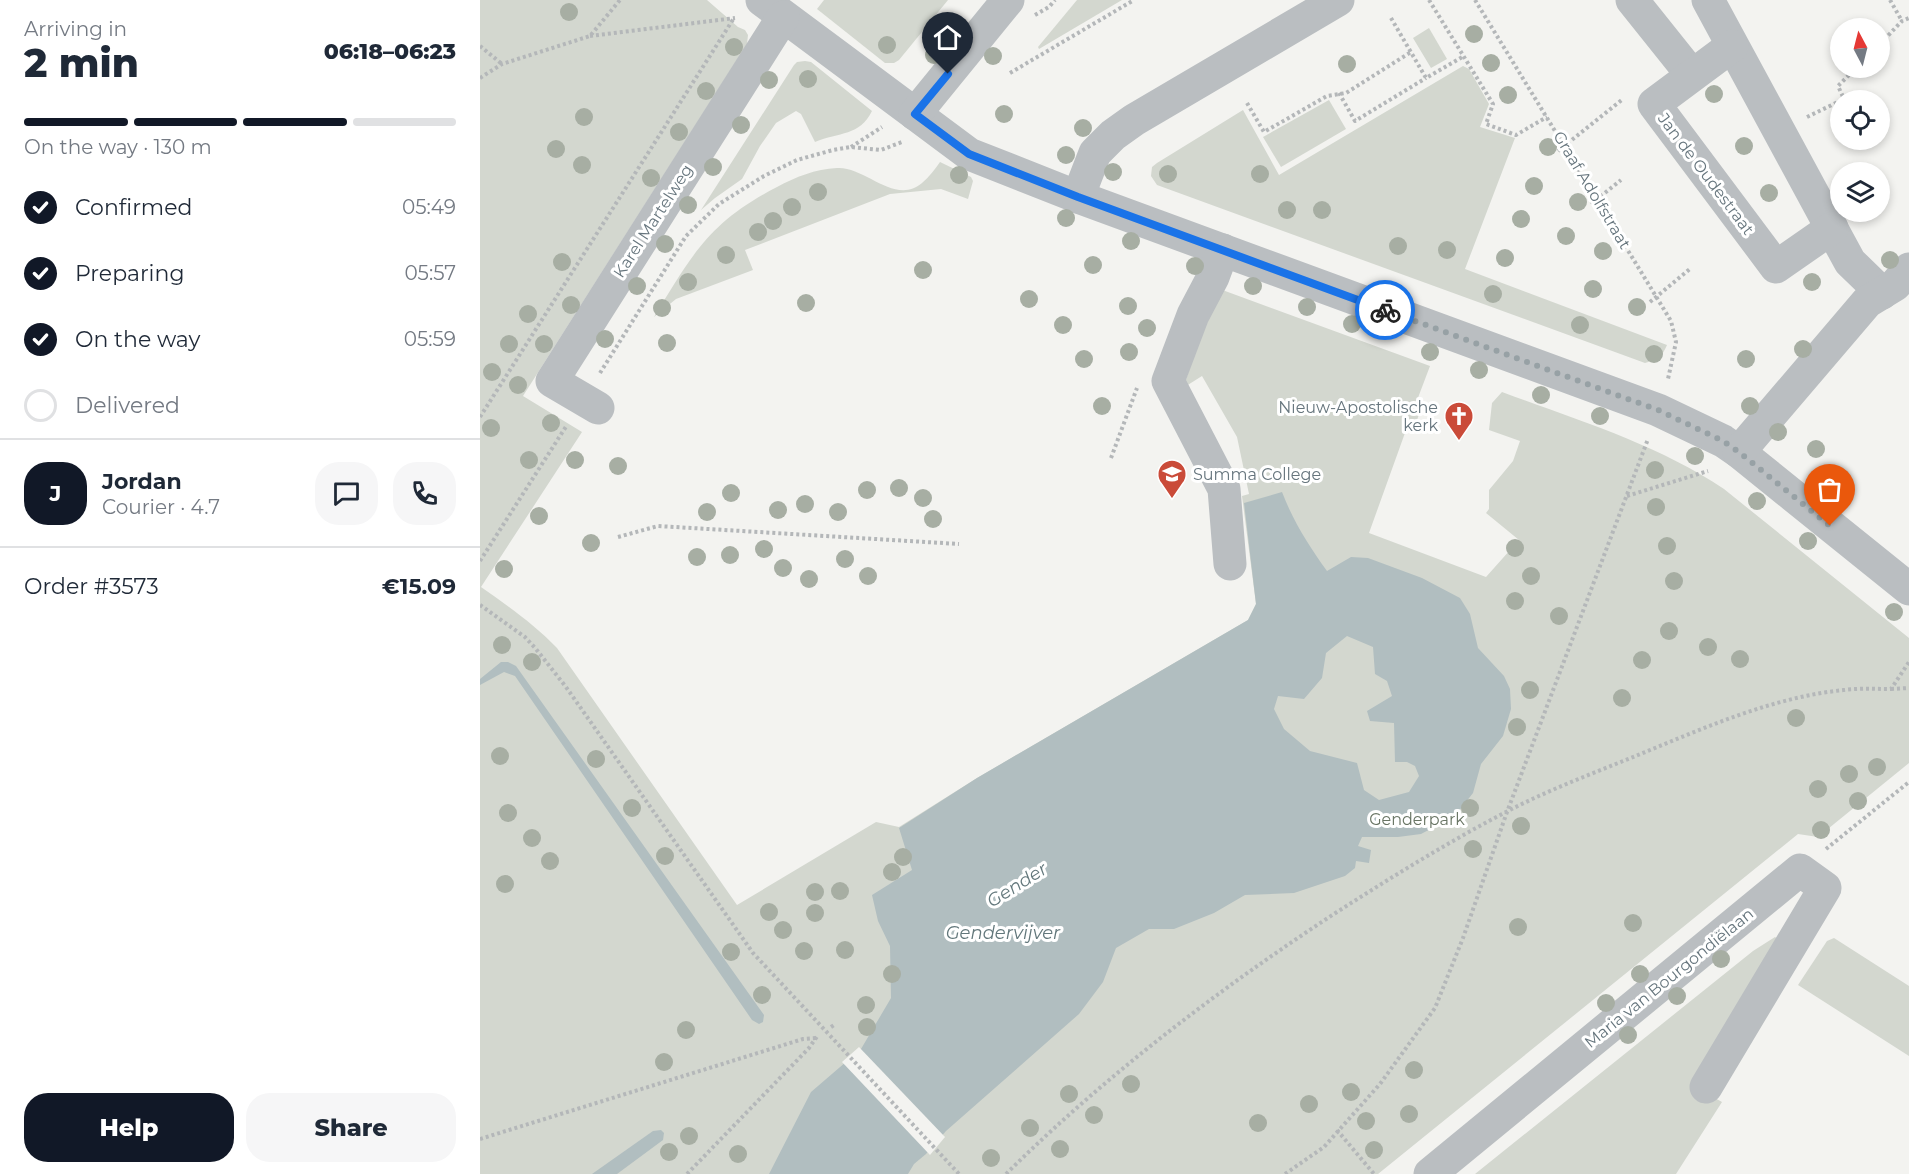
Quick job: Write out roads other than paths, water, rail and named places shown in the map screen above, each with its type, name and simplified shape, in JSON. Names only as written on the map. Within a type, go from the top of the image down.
[{"type":"street","points":[[915,114],[1008,0]]},
{"type":"street","points":[[1078,197],[1095,153],[1113,135],[1134,120],[1338,0]]},
{"type":"street","points":[[1632,0],[1692,75]]},
{"type":"street","points":[[1708,0],[1850,262],[1882,293]]},
{"type":"street","points":[[762,12],[915,114],[969,154],[1078,197],[1658,410],[1723,441],[1906,583]]},
{"type":"street","name":"Karel Martelweg","points":[[590,404],[552,381],[762,12]]},
{"type":"street","name":"Jan de Oudestraat","points":[[1732,46],[1654,104],[1776,267],[1832,228]]},
{"type":"street","points":[[1223,250],[1213,277],[1192,315],[1168,381],[1224,489],[1230,564]]},
{"type":"street","points":[[1739,452],[1867,302],[1895,285],[1909,269]]},
{"type":"street","name":"Maria van Bourgondiëlaan","points":[[1430,1174],[1800,870],[1825,888],[1706,1087]]},
{"type":"water","name":"Gendervijver","points":[[1282,492],[1302,533],[1327,571],[1351,557],[1368,558],[1422,578],[1460,598],[1470,614],[1478,648],[1504,676],[1510,689],[1511,709],[1503,736],[1481,764],[1473,793],[1455,816],[1421,834],[1398,837],[1362,837],[1358,846],[1371,850],[1369,863],[1356,861],[1355,868],[1345,876],[1294,893],[1245,895],[1214,913],[1174,929],[1149,929],[1116,948],[1103,982],[1079,1014],[946,1131],[914,1164],[908,1174],[769,1174],[811,1092],[861,1049],[891,998],[890,946],[878,921],[872,895],[912,870],[899,828],[977,778],[1248,620],[1256,604],[1244,503]],"holes":[[[1347,636],[1373,647],[1375,674],[1387,681],[1392,696],[1367,711],[1370,721],[1394,723],[1395,762],[1407,762],[1415,766],[1419,776],[1409,792],[1379,800],[1364,790],[1357,763],[1310,751],[1284,729],[1274,709],[1278,696],[1304,699],[1322,678],[1326,653]]]},
{"type":"water","points":[[501,662],[508,662],[516,666],[764,1015],[763,1022],[759,1024],[752,1020],[515,676],[504,672],[480,685],[480,679]]},
{"type":"water","points":[[661,1130],[664,1133],[663,1140],[617,1174],[592,1174],[653,1131]]},
{"type":"place","name":"Nieuw-Apostolische kerk","points":[[1459,442]]},
{"type":"place","name":"Summa College","points":[[1172,500]]},
{"type":"park label","name":"Genderpark","points":[[1417,819]]},
{"type":"water label","name":"Gender","points":[[1017,885]]}]
